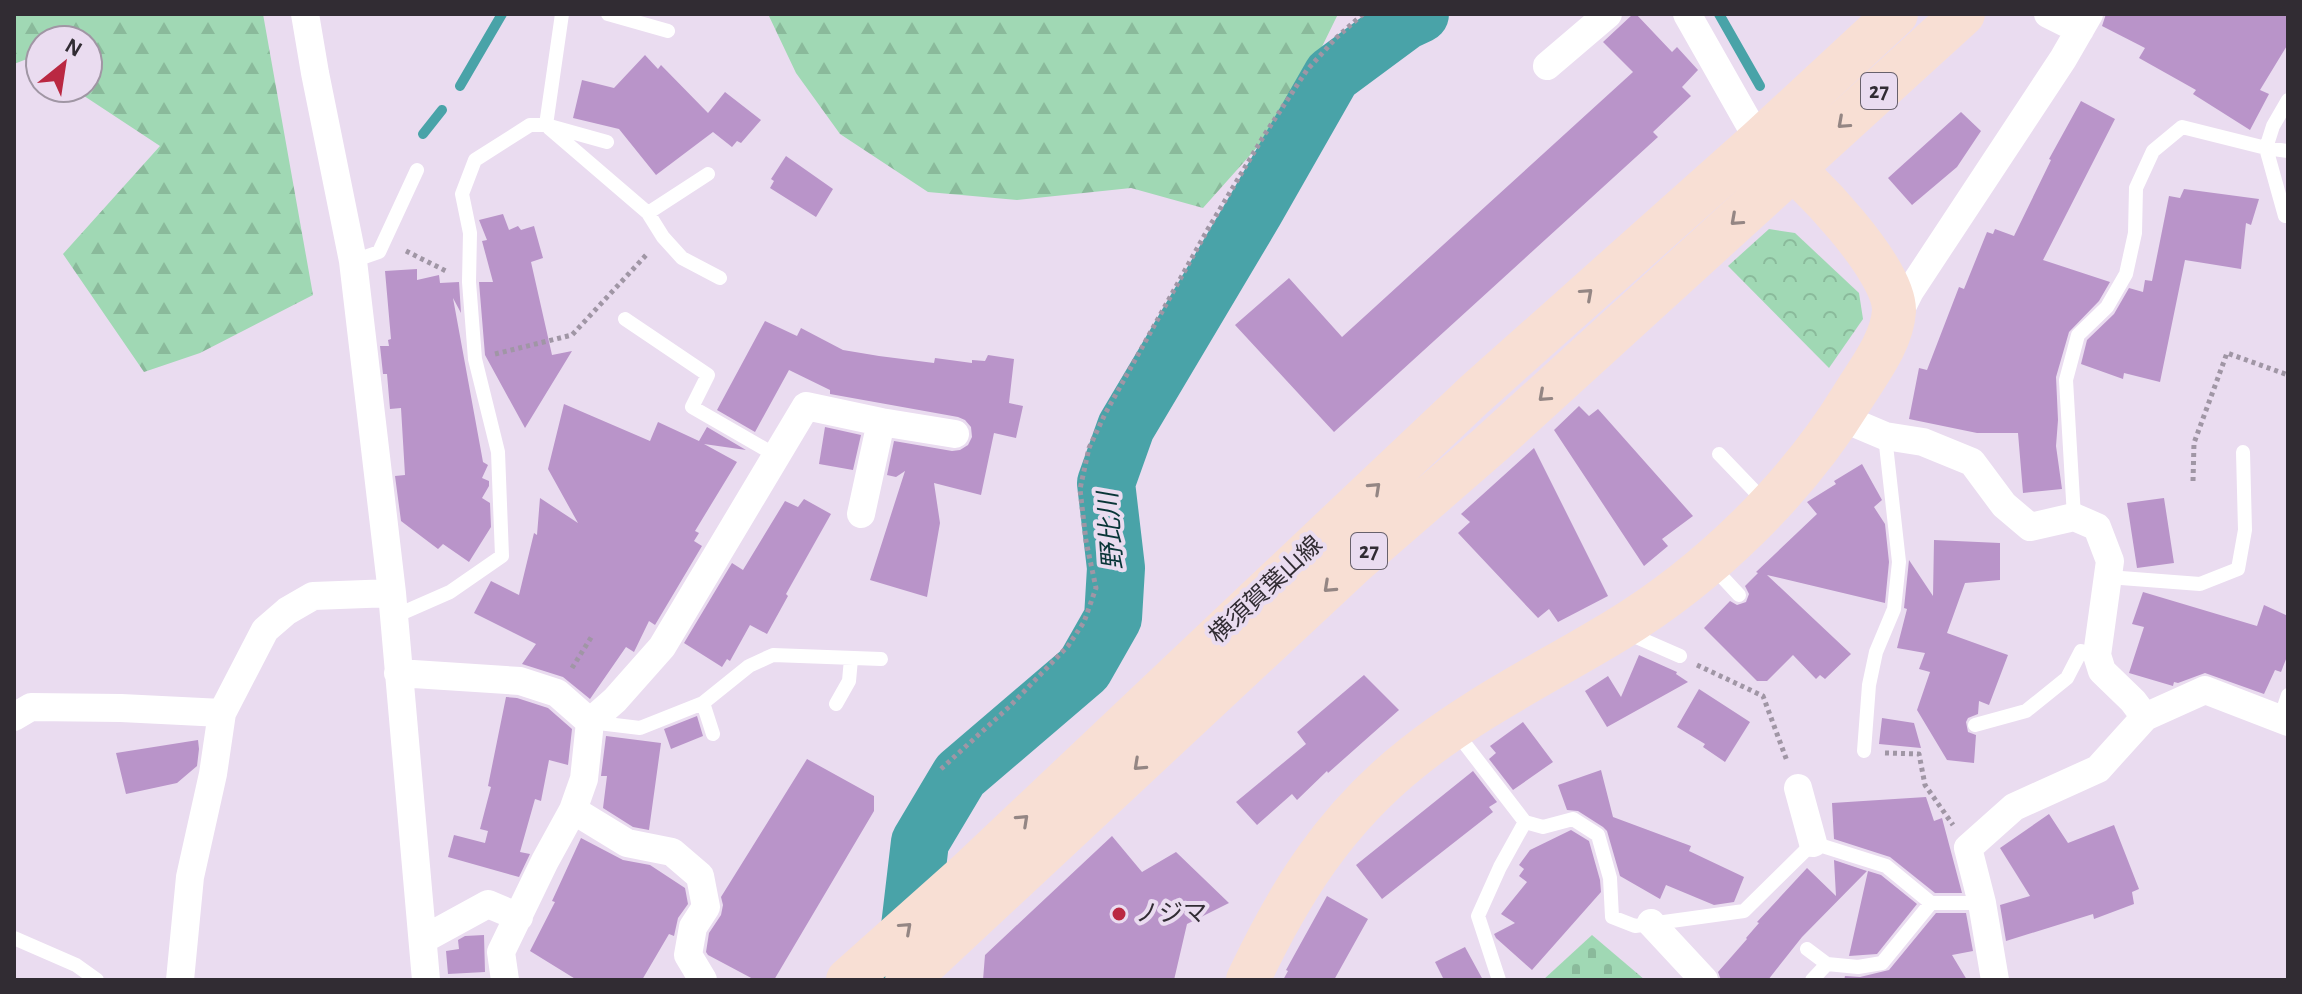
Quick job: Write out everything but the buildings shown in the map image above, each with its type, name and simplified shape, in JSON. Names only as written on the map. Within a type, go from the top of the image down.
[{"type":"main road","name":"横須賀葉山線","points":[[848,980],[967,874],[1475,394],[1759,141],[1896,14]]},
{"type":"main road","name":"横須賀葉山線","points":[[907,980],[1354,563],[1491,444],[1963,14]]},
{"type":"main road","points":[[1248,980],[1293,892],[1346,821],[1381,784],[1453,727],[1619,629],[1708,563],[1769,506],[1821,446],[1886,343],[1894,311],[1882,272],[1870,254],[1794,168],[1759,141]]},
{"type":"street","points":[[305,14],[353,261],[392,605],[426,980]]},
{"type":"street","points":[[1547,66],[1608,14]]},
{"type":"street","points":[[1687,14],[1759,141]]},
{"type":"street","points":[[1886,343],[1910,291],[2063,59],[2084,22],[2048,14]]},
{"type":"street","points":[[505,980],[501,952],[573,810],[584,779],[590,722],[615,700],[662,647],[806,406],[955,434]]},
{"type":"street","points":[[1840,417],[1885,436],[1923,442],[1972,462],[2004,505],[2030,527],[2074,517],[2097,527],[2110,561],[2097,655],[2102,671],[2145,717]]},
{"type":"street","points":[[861,514],[881,422]]},
{"type":"street","points":[[180,980],[190,877],[213,774],[222,713],[265,630],[287,611],[313,596],[392,605]]},
{"type":"street","points":[[398,673],[520,681],[557,693],[590,722]]},
{"type":"street","points":[[1995,980],[1982,903],[1968,848],[2014,807],[2098,769],[2145,717],[2205,690],[2285,712]]},
{"type":"street","points":[[14,717],[31,707],[222,713]]},
{"type":"street","points":[[1798,788],[1813,843]]},
{"type":"street","points":[[573,810],[627,843],[672,852],[700,876],[706,907],[693,927],[688,955],[703,980]]},
{"type":"street","points":[[424,939],[488,904],[519,917]]},
{"type":"street","points":[[1651,923],[1704,980]]},
{"type":"lane","points":[[546,125],[562,14]]},
{"type":"lane","points":[[608,14],[668,31]]},
{"type":"lane","points":[[2285,216],[2266,148],[2273,126],[2288,100]]},
{"type":"lane","points":[[392,605],[450,592],[502,556],[498,452],[475,359],[469,282],[470,233],[462,194],[475,160],[530,125],[546,125],[607,142]]},
{"type":"lane","points":[[546,125],[648,213],[663,237],[682,258],[720,278]]},
{"type":"lane","points":[[2074,517],[2066,380],[2078,335],[2107,307],[2126,274],[2135,233],[2136,188],[2153,151],[2182,127],[2288,151]]},
{"type":"lane","points":[[353,261],[379,252],[417,170]]},
{"type":"lane","points":[[648,213],[708,174]]},
{"type":"lane","points":[[625,319],[708,375],[692,407],[777,456]]},
{"type":"lane","points":[[1864,751],[1869,685],[1876,652],[1894,609],[1899,562],[1885,436]]},
{"type":"lane","points":[[2108,577],[2200,584],[2238,569],[2245,530],[2243,452]]},
{"type":"lane","points":[[1719,454],[1769,506]]},
{"type":"lane","points":[[1708,563],[1739,595]]},
{"type":"lane","points":[[1619,629],[1680,656]]},
{"type":"lane","points":[[1975,725],[2026,711],[2067,678],[2081,651],[2097,655]]},
{"type":"lane","points":[[590,722],[640,728],[703,703],[749,666],[773,655],[881,659]]},
{"type":"lane","points":[[836,704],[849,681],[851,659]]},
{"type":"lane","points":[[703,703],[713,734]]},
{"type":"lane","points":[[1453,727],[1525,822],[1543,827],[1573,819],[1598,835],[1610,878],[1612,917],[1635,926],[1744,911],[1813,843],[1886,866],[1931,903],[1982,903]]},
{"type":"lane","points":[[1499,980],[1478,916],[1525,822]]},
{"type":"lane","points":[[1807,949],[1827,964],[1858,967],[1882,963],[1931,903]]},
{"type":"lane","points":[[14,938],[76,965],[97,980]]},
{"type":"lane","points":[[1812,980],[1827,964]]},
{"type":"path","points":[[941,769],[1059,656],[1084,622],[1096,588],[1080,489],[1094,437],[1208,229],[1280,110],[1307,70],[1363,14]]},
{"type":"path","points":[[475,359],[572,335],[663,237]]},
{"type":"path","points":[[406,251],[469,282]]},
{"type":"path","points":[[2193,481],[2194,443],[2227,353],[2288,375]]},
{"type":"path","points":[[557,693],[592,636]]},
{"type":"path","points":[[1680,656],[1763,696],[1798,788]]},
{"type":"path","points":[[1864,751],[1919,754],[1925,785],[1968,848]]},
{"type":"green space","points":[[14,14],[263,14],[313,295],[200,353],[144,372],[63,254],[160,146],[96,104],[104,104],[104,24],[24,24],[24,60],[14,64]]},
{"type":"green space","points":[[768,14],[1338,14],[1292,108],[1203,208],[1131,188],[1017,200],[928,192],[840,134],[796,73]]},
{"type":"green space","points":[[1769,229],[1795,233],[1859,293],[1863,319],[1829,368],[1728,266]]},
{"type":"green space","points":[[1592,935],[1645,980],[1543,980]]},
{"type":"waterway","points":[[460,86],[502,14]]},
{"type":"waterway","name":"野比川","points":[[905,969],[920,842],[960,775],[1084,669],[1113,618],[1116,568],[1106,483],[1126,427],[1332,75],[1405,21],[1420,14]]},
{"type":"waterway","points":[[1719,14],[1760,86]]},
{"type":"waterway","points":[[423,134],[442,110]]},
{"type":"place","name":"ノジマ","points":[[1119,914]]}]
